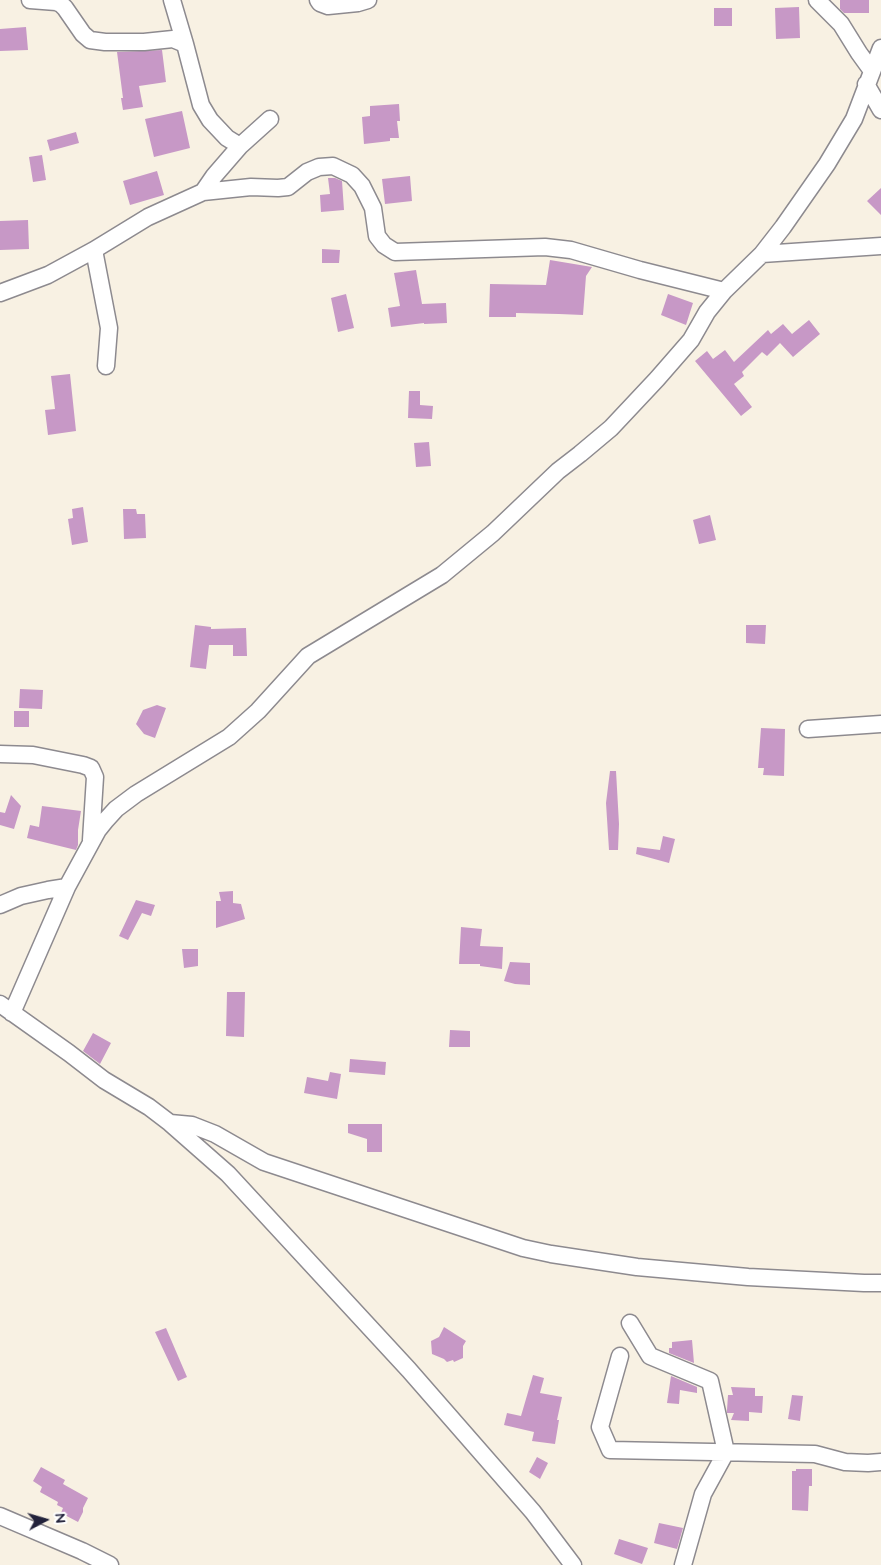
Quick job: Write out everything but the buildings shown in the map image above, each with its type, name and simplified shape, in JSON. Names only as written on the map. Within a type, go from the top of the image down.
[{"type":"street","points":[[30,0],[68,4],[83,34],[90,40],[144,42],[173,39],[185,44]]},
{"type":"street","points":[[172,0],[201,105],[210,120],[227,138],[240,146]]},
{"type":"street","points":[[318,0],[328,6],[368,0]]},
{"type":"street","points":[[817,0],[841,24],[859,53],[881,110]]},
{"type":"street","points":[[573,1565],[533,1512],[409,1370],[228,1174],[170,1123],[104,1080],[6,1009],[90,844],[98,830],[116,809],[136,794],[229,736],[258,711],[308,656],[442,575],[493,533],[558,470],[610,428],[657,379],[691,340],[708,312],[724,291],[762,254],[827,164],[854,119],[881,48]]},
{"type":"street","points":[[203,192],[220,168],[240,146],[270,119]]},
{"type":"street","points":[[0,293],[48,275],[148,217],[203,192],[251,187],[288,187],[307,172],[319,167],[333,166],[352,176],[362,186],[373,208],[377,236],[384,246],[395,252],[545,247],[571,250],[724,291]]},
{"type":"street","points":[[762,254],[881,246]]},
{"type":"street","points":[[94,250],[109,328],[106,366]]},
{"type":"street","points":[[808,729],[881,724]]},
{"type":"street","points":[[0,754],[34,755],[91,768],[95,777],[90,844]]},
{"type":"street","points":[[0,905],[21,896],[67,887]]},
{"type":"street","points":[[170,1123],[192,1125],[215,1134],[264,1162],[523,1248],[637,1267],[748,1277],[881,1283]]},
{"type":"street","points":[[630,1323],[650,1356],[710,1381],[726,1452],[703,1494],[683,1565]]},
{"type":"street","points":[[620,1356],[600,1427],[610,1450],[815,1454],[845,1462],[881,1462]]},
{"type":"street","points":[[0,1516],[110,1565]]}]
